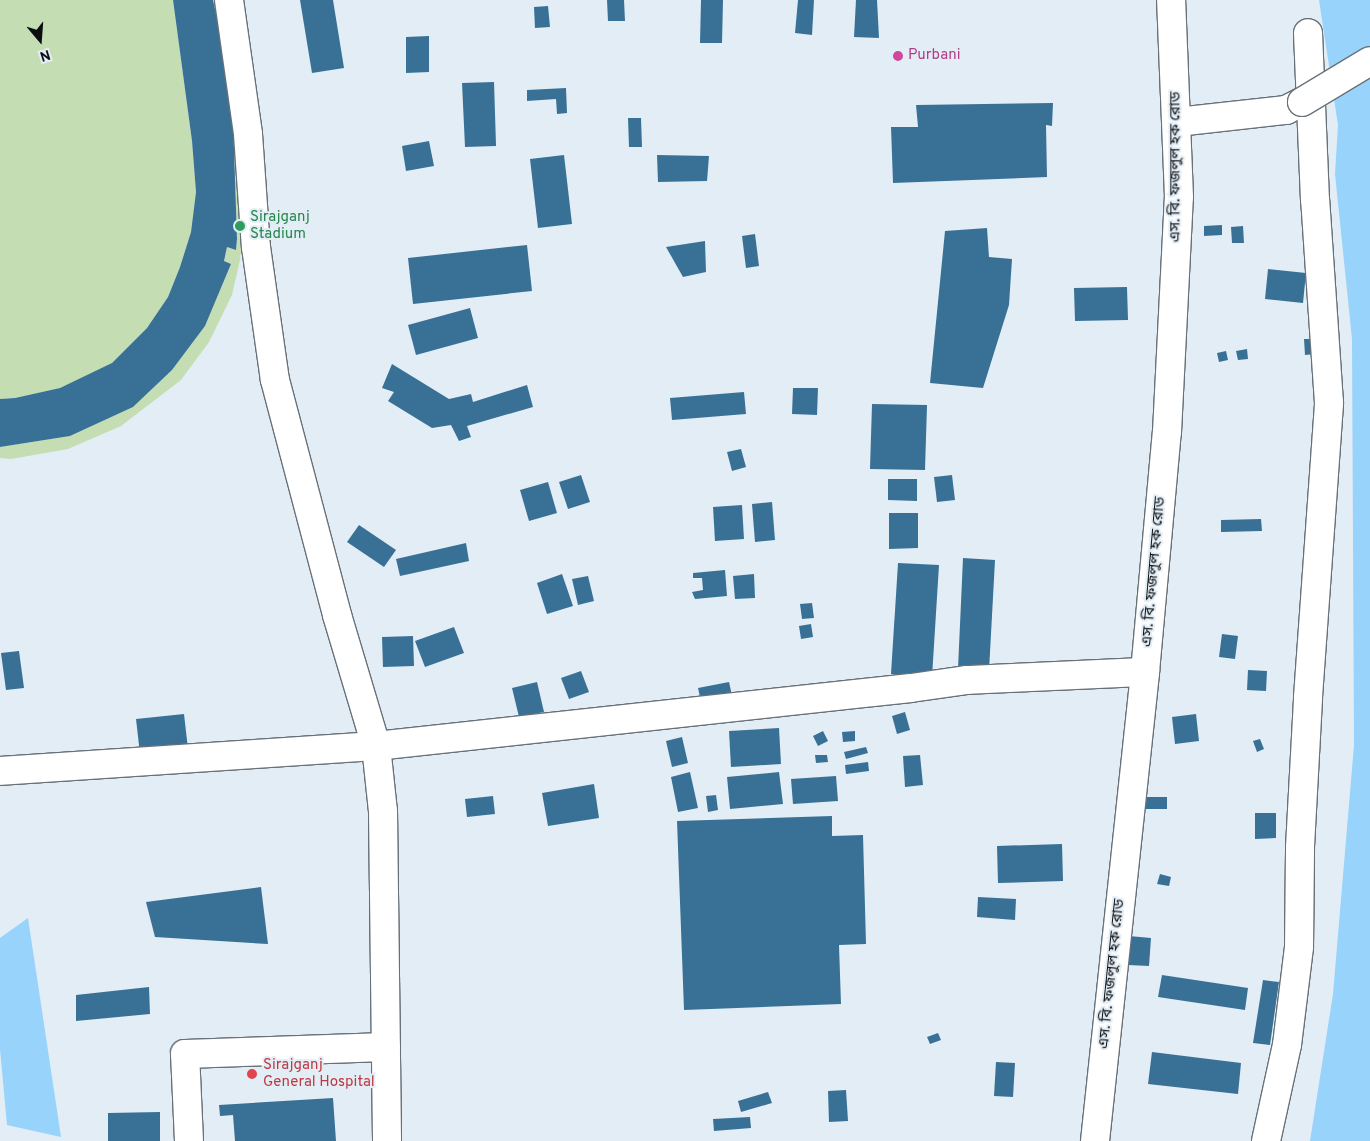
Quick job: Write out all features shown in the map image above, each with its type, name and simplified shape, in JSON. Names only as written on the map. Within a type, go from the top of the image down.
[{"type":"street","points":[[229,0],[248,134],[256,247],[276,380],[337,615],[376,746],[383,811],[387,1141]]},
{"type":"street","name":"এস. বি. ফজলুল হক রোড","points":[[1095,1141],[1145,672],[1167,432],[1179,197],[1171,0]]},
{"type":"street","points":[[1266,1141],[1287,1045],[1299,947],[1300,847],[1306,734],[1329,403],[1315,200],[1308,33]]},
{"type":"street","points":[[1177,122],[1286,110],[1370,61]]},
{"type":"street","points":[[0,771],[376,746],[911,688],[967,680],[1145,672]]},
{"type":"street","points":[[189,1141],[185,1054],[386,1047]]},
{"type":"green space","points":[[0,0],[173,0],[192,141],[196,192],[191,232],[180,267],[168,297],[147,328],[112,363],[102,369],[60,388],[15,398],[0,399]]},
{"type":"green space","name":"Sirajganj Stadium","points":[[213,0],[218,0],[230,58],[239,108],[243,160],[245,213],[240,260],[232,295],[209,342],[181,380],[121,426],[68,449],[11,459],[0,458],[0,447],[70,436],[133,407],[172,370],[205,326],[231,264],[224,261],[227,247],[236,250],[237,239],[232,88]]},
{"type":"water","points":[[1319,0],[1370,0],[1370,1141],[1310,1141],[1333,994],[1354,745],[1352,339],[1335,174],[1338,125]]},
{"type":"water","points":[[28,918],[61,1137],[7,1125],[0,1049],[0,938]]},
{"type":"building","points":[[173,0],[213,0],[232,88],[237,239],[236,250],[227,247],[224,261],[231,264],[205,326],[172,370],[133,407],[70,436],[0,447],[0,399],[15,398],[60,388],[112,363],[147,328],[168,297],[180,267],[191,232],[196,192],[192,141]]},
{"type":"building","points":[[300,0],[333,0],[344,68],[312,73]]},
{"type":"building","points":[[607,0],[624,0],[625,21],[608,21]]},
{"type":"building","points":[[701,0],[723,0],[722,43],[700,43]]},
{"type":"building","points":[[798,0],[814,0],[812,35],[795,33]]},
{"type":"building","points":[[856,0],[877,0],[879,38],[854,37]]},
{"type":"building","points":[[548,6],[550,27],[535,28],[534,7]]},
{"type":"building","points":[[429,36],[429,72],[406,73],[406,37]]},
{"type":"building","points":[[494,82],[496,146],[465,147],[462,83]]},
{"type":"building","points":[[566,88],[567,113],[557,114],[556,99],[527,101],[527,90]]},
{"type":"building","points":[[1053,103],[1052,126],[1046,125],[1047,177],[893,183],[891,127],[918,127],[916,105]]},
{"type":"building","points":[[628,118],[641,118],[642,147],[629,147]]},
{"type":"building","points":[[429,141],[434,166],[406,171],[402,146]]},
{"type":"building","points":[[564,155],[572,224],[538,228],[530,159]]},
{"type":"building","points":[[657,155],[709,156],[707,181],[658,182]]},
{"type":"building","points":[[1222,225],[1222,235],[1204,236],[1204,226]]},
{"type":"building","points":[[1243,226],[1244,243],[1232,243],[1231,227]]},
{"type":"building","points":[[987,228],[989,257],[1012,259],[1009,305],[983,388],[930,383],[945,231]]},
{"type":"building","points":[[755,234],[759,266],[746,268],[742,236]]},
{"type":"building","points":[[705,241],[706,272],[683,277],[666,247]]},
{"type":"building","points":[[527,245],[532,291],[413,304],[408,258]]},
{"type":"building","points":[[1268,269],[1306,273],[1303,303],[1265,299]]},
{"type":"building","points":[[1127,287],[1128,320],[1075,321],[1074,288]]},
{"type":"building","points":[[470,308],[478,338],[416,355],[408,325]]},
{"type":"building","points":[[1304,339],[1314,339],[1315,354],[1305,355]]},
{"type":"building","points":[[1247,349],[1248,359],[1238,360],[1236,351]]},
{"type":"building","points":[[1226,351],[1228,360],[1219,362],[1217,353]]},
{"type":"building","points":[[392,364],[449,399],[471,394],[473,402],[527,385],[533,407],[467,426],[471,437],[459,441],[451,425],[432,428],[388,401],[394,392],[382,388]]},
{"type":"building","points":[[793,388],[818,388],[817,415],[792,414]]},
{"type":"building","points":[[744,392],[746,414],[672,420],[670,398]]},
{"type":"building","points":[[872,404],[927,405],[925,470],[870,469]]},
{"type":"building","points":[[741,449],[746,467],[732,471],[727,452]]},
{"type":"building","points":[[581,475],[590,502],[568,509],[559,482]]},
{"type":"building","points":[[952,475],[955,500],[937,502],[934,477]]},
{"type":"building","points":[[888,479],[917,479],[917,501],[888,500]]},
{"type":"building","points":[[548,482],[557,513],[529,521],[520,490]]},
{"type":"building","points":[[772,502],[775,540],[755,542],[752,504]]},
{"type":"building","points":[[742,505],[744,539],[715,541],[713,507]]},
{"type":"building","points":[[889,513],[918,513],[918,548],[889,549]]},
{"type":"building","points":[[1261,519],[1262,531],[1221,532],[1221,520]]},
{"type":"building","points":[[359,525],[396,550],[384,567],[347,542]]},
{"type":"building","points":[[466,543],[469,561],[400,576],[396,559]]},
{"type":"building","points":[[963,558],[995,560],[989,671],[958,669]]},
{"type":"building","points":[[898,563],[939,565],[932,677],[891,674]]},
{"type":"building","points":[[725,570],[727,596],[695,599],[692,592],[703,590],[702,578],[693,578],[693,573]]},
{"type":"building","points":[[562,574],[573,606],[547,614],[537,583]]},
{"type":"building","points":[[754,574],[755,598],[735,599],[733,576]]},
{"type":"building","points":[[588,576],[594,601],[578,605],[572,579]]},
{"type":"building","points":[[812,603],[814,618],[802,619],[800,604]]},
{"type":"building","points":[[811,624],[813,637],[801,639],[799,626]]},
{"type":"building","points":[[454,627],[464,653],[425,667],[415,641]]},
{"type":"building","points":[[1222,634],[1238,636],[1235,659],[1219,657]]},
{"type":"building","points":[[413,636],[414,666],[383,667],[382,637]]},
{"type":"building","points":[[19,651],[24,688],[6,690],[1,653]]},
{"type":"building","points":[[1248,670],[1267,671],[1266,691],[1247,690]]},
{"type":"building","points":[[581,671],[589,692],[569,699],[561,678]]},
{"type":"building","points":[[537,682],[544,712],[519,717],[512,688]]},
{"type":"building","points":[[729,682],[733,700],[702,706],[698,688]]},
{"type":"building","points":[[905,712],[910,730],[897,734],[892,716]]},
{"type":"building","points":[[184,714],[188,749],[140,754],[136,719]]},
{"type":"building","points":[[1196,714],[1199,741],[1175,744],[1172,717]]},
{"type":"building","points":[[779,728],[781,764],[731,767],[729,731]]},
{"type":"building","points":[[823,731],[828,741],[818,746],[813,736]]},
{"type":"building","points":[[855,731],[855,741],[843,742],[842,732]]},
{"type":"building","points":[[682,737],[688,763],[672,767],[666,741]]},
{"type":"building","points":[[1260,739],[1264,749],[1257,752],[1253,741]]},
{"type":"building","points":[[866,747],[868,753],[846,759],[844,752]]},
{"type":"building","points":[[815,755],[827,755],[828,762],[816,763]]},
{"type":"building","points":[[920,755],[923,785],[905,787],[903,756]]},
{"type":"building","points":[[868,762],[869,771],[846,774],[845,765]]},
{"type":"building","points":[[690,772],[698,808],[678,812],[671,777]]},
{"type":"building","points":[[779,772],[783,804],[730,809],[727,777]]},
{"type":"building","points":[[836,776],[838,801],[793,804],[791,779]]},
{"type":"building","points":[[594,784],[599,818],[548,826],[542,793]]},
{"type":"building","points":[[716,795],[718,810],[708,812],[706,796]]},
{"type":"building","points":[[493,796],[495,814],[467,817],[465,799]]},
{"type":"building","points":[[1144,797],[1167,797],[1167,809],[1144,809]]},
{"type":"building","points":[[1255,813],[1276,813],[1276,838],[1255,839]]},
{"type":"building","points":[[832,816],[832,836],[863,835],[866,944],[839,945],[841,1004],[684,1010],[677,821]]},
{"type":"building","points":[[1062,844],[1063,881],[998,883],[997,846]]},
{"type":"building","points":[[1160,874],[1171,877],[1169,886],[1157,884]]},
{"type":"building","points":[[261,887],[268,944],[155,937],[146,902]]},
{"type":"building","points":[[978,897],[1016,899],[1015,920],[977,917]]},
{"type":"building","points":[[1129,936],[1151,938],[1149,966],[1128,965]]},
{"type":"building","points":[[1162,975],[1248,988],[1245,1010],[1158,997]]},
{"type":"building","points":[[1263,980],[1279,982],[1270,1045],[1253,1043]]},
{"type":"building","points":[[149,987],[150,1014],[76,1021],[76,995]]},
{"type":"building","points":[[938,1033],[941,1040],[930,1044],[927,1037]]},
{"type":"building","points":[[1152,1052],[1241,1063],[1238,1094],[1148,1084]]},
{"type":"building","points":[[996,1062],[1015,1063],[1013,1097],[994,1096]]},
{"type":"building","points":[[846,1090],[848,1121],[829,1122],[828,1091]]},
{"type":"building","points":[[768,1092],[772,1103],[741,1112],[738,1101]]},
{"type":"building","points":[[333,1098],[336,1141],[235,1141],[233,1115],[220,1116],[219,1105]]},
{"type":"building","points":[[160,1112],[160,1141],[108,1141],[108,1113]]},
{"type":"building","points":[[750,1117],[751,1128],[714,1131],[713,1119]]},
{"type":"place","name":"Purbani","points":[[898,56]]},
{"type":"place","name":"Sirajganj Stadium","points":[[240,226]]},
{"type":"place","name":"Sirajganj General Hospital","points":[[252,1074]]}]
